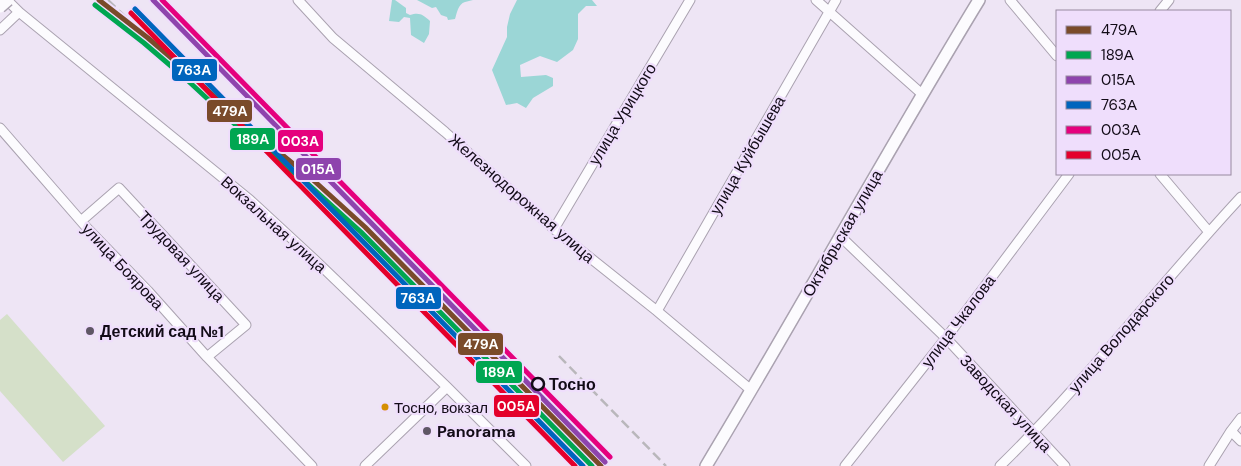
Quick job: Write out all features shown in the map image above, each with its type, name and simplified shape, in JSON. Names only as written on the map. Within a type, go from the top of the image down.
[{"type":"street","points":[[0,7],[7,0]]},
{"type":"street","name":"Вокзальная улица","points":[[7,0],[19,12],[250,200],[447,387],[526,466]]},
{"type":"street","name":"Железнодорожная улица","points":[[298,0],[333,38],[445,132],[554,228],[657,310],[752,390]]},
{"type":"street","name":"улица Урицкого","points":[[554,228],[690,0]]},
{"type":"street","points":[[816,0],[922,94]]},
{"type":"street","name":"улица Куйбышева","points":[[657,310],[836,0]]},
{"type":"street","name":"Октябрьская улица","points":[[706,466],[752,390],[922,94],[979,0]]},
{"type":"street","points":[[1010,0],[1056,55]]},
{"type":"street","points":[[1161,10],[1169,0]]},
{"type":"street","points":[[0,30],[19,12]]},
{"type":"street","name":"улица Боярова","points":[[0,128],[81,221],[312,466]]},
{"type":"street","name":"улица Чкалова","points":[[845,466],[946,338],[1068,175]]},
{"type":"street","points":[[1161,175],[1208,232]]},
{"type":"street","name":"Трудовая улица","points":[[81,221],[119,188],[246,325],[207,356]]},
{"type":"street","name":"улица Володарского","points":[[1000,466],[1034,433],[1208,232],[1241,197]]},
{"type":"street","name":"Заводская улица","points":[[840,236],[946,338],[1065,466]]},
{"type":"street","points":[[365,466],[447,387]]},
{"type":"street","points":[[1209,466],[1241,418]]},
{"type":"street","points":[[1231,432],[1241,441]]},
{"type":"shaded area","points":[[392,0],[406,8],[406,13],[421,15],[430,21],[429,34],[424,43],[411,35],[410,18],[404,17],[399,22],[389,21]]},
{"type":"shaded area","points":[[417,0],[473,0],[463,3],[458,9],[455,19],[448,20],[447,17],[441,15],[436,7],[432,8]]},
{"type":"shaded area","points":[[517,0],[592,0],[597,6],[586,6],[578,14],[578,39],[573,50],[557,62],[540,56],[520,65],[521,77],[546,75],[553,78],[553,86],[533,98],[526,108],[517,103],[506,105],[492,70],[507,37],[510,14]]},
{"type":"shaded area","points":[[7,314],[105,426],[63,462],[0,391],[0,320]]},
{"type":"railway","points":[[108,0],[148,38]]},
{"type":"railway","points":[[559,356],[666,466]]},
{"type":"transit line","name":"479А","points":[[99,0],[148,38],[244,124],[312,179],[365,227],[601,466]]},
{"type":"transit line","name":"015А","points":[[153,0],[605,462]]},
{"type":"transit line","name":"003А","points":[[162,0],[610,457]]},
{"type":"transit line","name":"189А","points":[[95,5],[144,43],[240,129],[308,184],[361,232],[592,466]]},
{"type":"transit line","name":"763А","points":[[135,9],[583,466]]},
{"type":"transit line","name":"005А","points":[[131,13],[575,466]]},
{"type":"place","name":"Детский сад №1","points":[[90,331]]},
{"type":"place","name":"Тосно","points":[[538,384]]},
{"type":"place","name":"Тосно, вокзал","points":[[385,407]]},
{"type":"place","name":"Panorama","points":[[427,431]]}]
